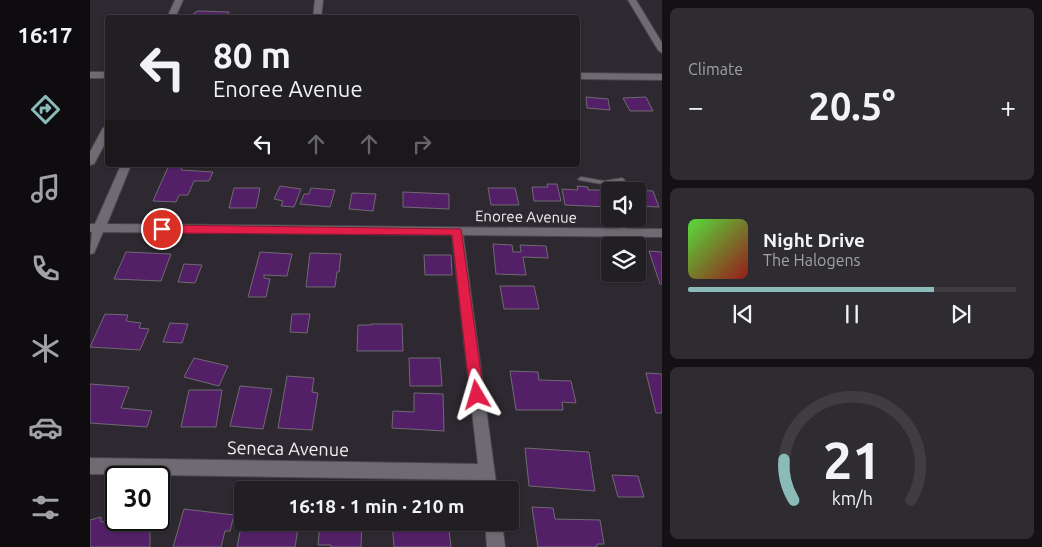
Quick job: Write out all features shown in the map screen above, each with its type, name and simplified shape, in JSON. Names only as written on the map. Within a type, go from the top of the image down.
[{"type":"street","points":[[172,15],[180,0]]},
{"type":"street","points":[[317,15],[319,0]]},
{"type":"street","points":[[632,0],[662,50]]},
{"type":"street","points":[[90,75],[105,75]]},
{"type":"street","points":[[580,76],[662,77]]},
{"type":"street","points":[[90,162],[105,134]]},
{"type":"street","points":[[90,250],[95,228],[125,167]]},
{"type":"street","name":"Enoree Avenue","points":[[95,228],[662,233]]},
{"type":"street","points":[[457,231],[487,481]]},
{"type":"street","name":"Seneca Avenue","points":[[90,466],[486,472]]},
{"type":"street","points":[[494,531],[496,547]]},
{"type":"lane","points":[[581,179],[601,182]]},
{"type":"lane","points":[[610,182],[622,180]]},
{"type":"lane","points":[[623,227],[626,233]]},
{"type":"building","points":[[198,11],[229,12],[228,15],[193,15]]},
{"type":"building","points":[[586,97],[608,99],[610,110],[587,108]]},
{"type":"building","points":[[646,97],[653,111],[630,111],[623,98]]},
{"type":"building","points":[[168,167],[182,167],[181,170],[213,172],[209,181],[194,181],[188,195],[179,195],[176,202],[153,201]]},
{"type":"building","points":[[547,184],[557,184],[561,201],[534,201],[532,187],[548,187]]},
{"type":"building","points":[[280,186],[301,189],[294,207],[281,206],[283,201],[274,199]]},
{"type":"building","points":[[577,186],[588,187],[588,190],[601,190],[601,207],[565,205],[562,189],[578,190]]},
{"type":"building","points":[[234,188],[260,188],[256,208],[229,208]]},
{"type":"building","points":[[311,188],[335,190],[330,207],[300,204],[304,194],[309,194]]},
{"type":"building","points":[[488,188],[515,188],[519,205],[491,205]]},
{"type":"building","points":[[646,191],[653,191],[659,207],[646,206]]},
{"type":"building","points":[[403,192],[449,194],[449,209],[403,207]]},
{"type":"building","points":[[352,193],[376,194],[373,211],[349,209]]},
{"type":"building","points":[[493,244],[512,245],[513,252],[521,252],[520,245],[546,246],[548,258],[523,257],[526,275],[496,274]]},
{"type":"building","points":[[649,251],[662,252],[662,284],[660,284]]},
{"type":"building","points":[[126,252],[171,254],[161,281],[114,279]]},
{"type":"building","points":[[260,252],[292,254],[287,276],[264,275],[264,278],[270,279],[266,297],[248,297]]},
{"type":"building","points":[[310,253],[341,254],[335,287],[306,287]]},
{"type":"building","points":[[424,255],[451,255],[452,275],[425,275]]},
{"type":"building","points":[[184,264],[202,265],[195,283],[178,282]]},
{"type":"building","points":[[500,286],[534,286],[539,309],[504,309]]},
{"type":"building","points":[[105,314],[128,315],[126,321],[141,323],[139,328],[149,329],[140,350],[90,347]]},
{"type":"building","points":[[292,314],[310,314],[307,333],[290,332]]},
{"type":"building","points":[[170,323],[188,324],[182,343],[163,342]]},
{"type":"building","points":[[402,324],[403,351],[357,351],[358,325]]},
{"type":"building","points":[[194,358],[228,366],[219,386],[184,377]]},
{"type":"building","points":[[409,358],[440,358],[442,386],[410,386]]},
{"type":"building","points":[[510,371],[538,372],[539,380],[571,381],[576,403],[562,402],[563,410],[516,410]]},
{"type":"building","points":[[646,373],[662,374],[662,413],[656,413]]},
{"type":"building","points":[[287,376],[314,378],[312,392],[318,393],[312,430],[278,428]]},
{"type":"building","points":[[90,384],[129,387],[121,408],[152,411],[147,427],[90,423]]},
{"type":"building","points":[[240,386],[272,389],[263,429],[230,426]]},
{"type":"building","points":[[189,390],[222,390],[216,427],[181,427]]},
{"type":"building","points":[[414,393],[443,394],[444,431],[392,428],[393,411],[414,412]]},
{"type":"building","points":[[525,448],[589,452],[595,491],[529,486]]},
{"type":"building","points":[[612,475],[638,476],[644,497],[618,497]]},
{"type":"building","points":[[532,507],[553,508],[555,519],[600,520],[604,544],[597,544],[597,547],[538,547]]},
{"type":"building","points":[[184,509],[234,515],[230,531],[225,531],[221,547],[173,547]]},
{"type":"building","points":[[101,517],[101,522],[105,521],[105,531],[150,531],[150,547],[90,547],[90,520]]},
{"type":"building","points":[[240,531],[298,531],[295,547],[237,547]]},
{"type":"building","points":[[319,531],[362,531],[361,547],[318,545]]},
{"type":"building","points":[[393,531],[449,531],[451,547],[394,547]]},
{"type":"route","points":[[162,229],[457,231],[477,395]]}]
